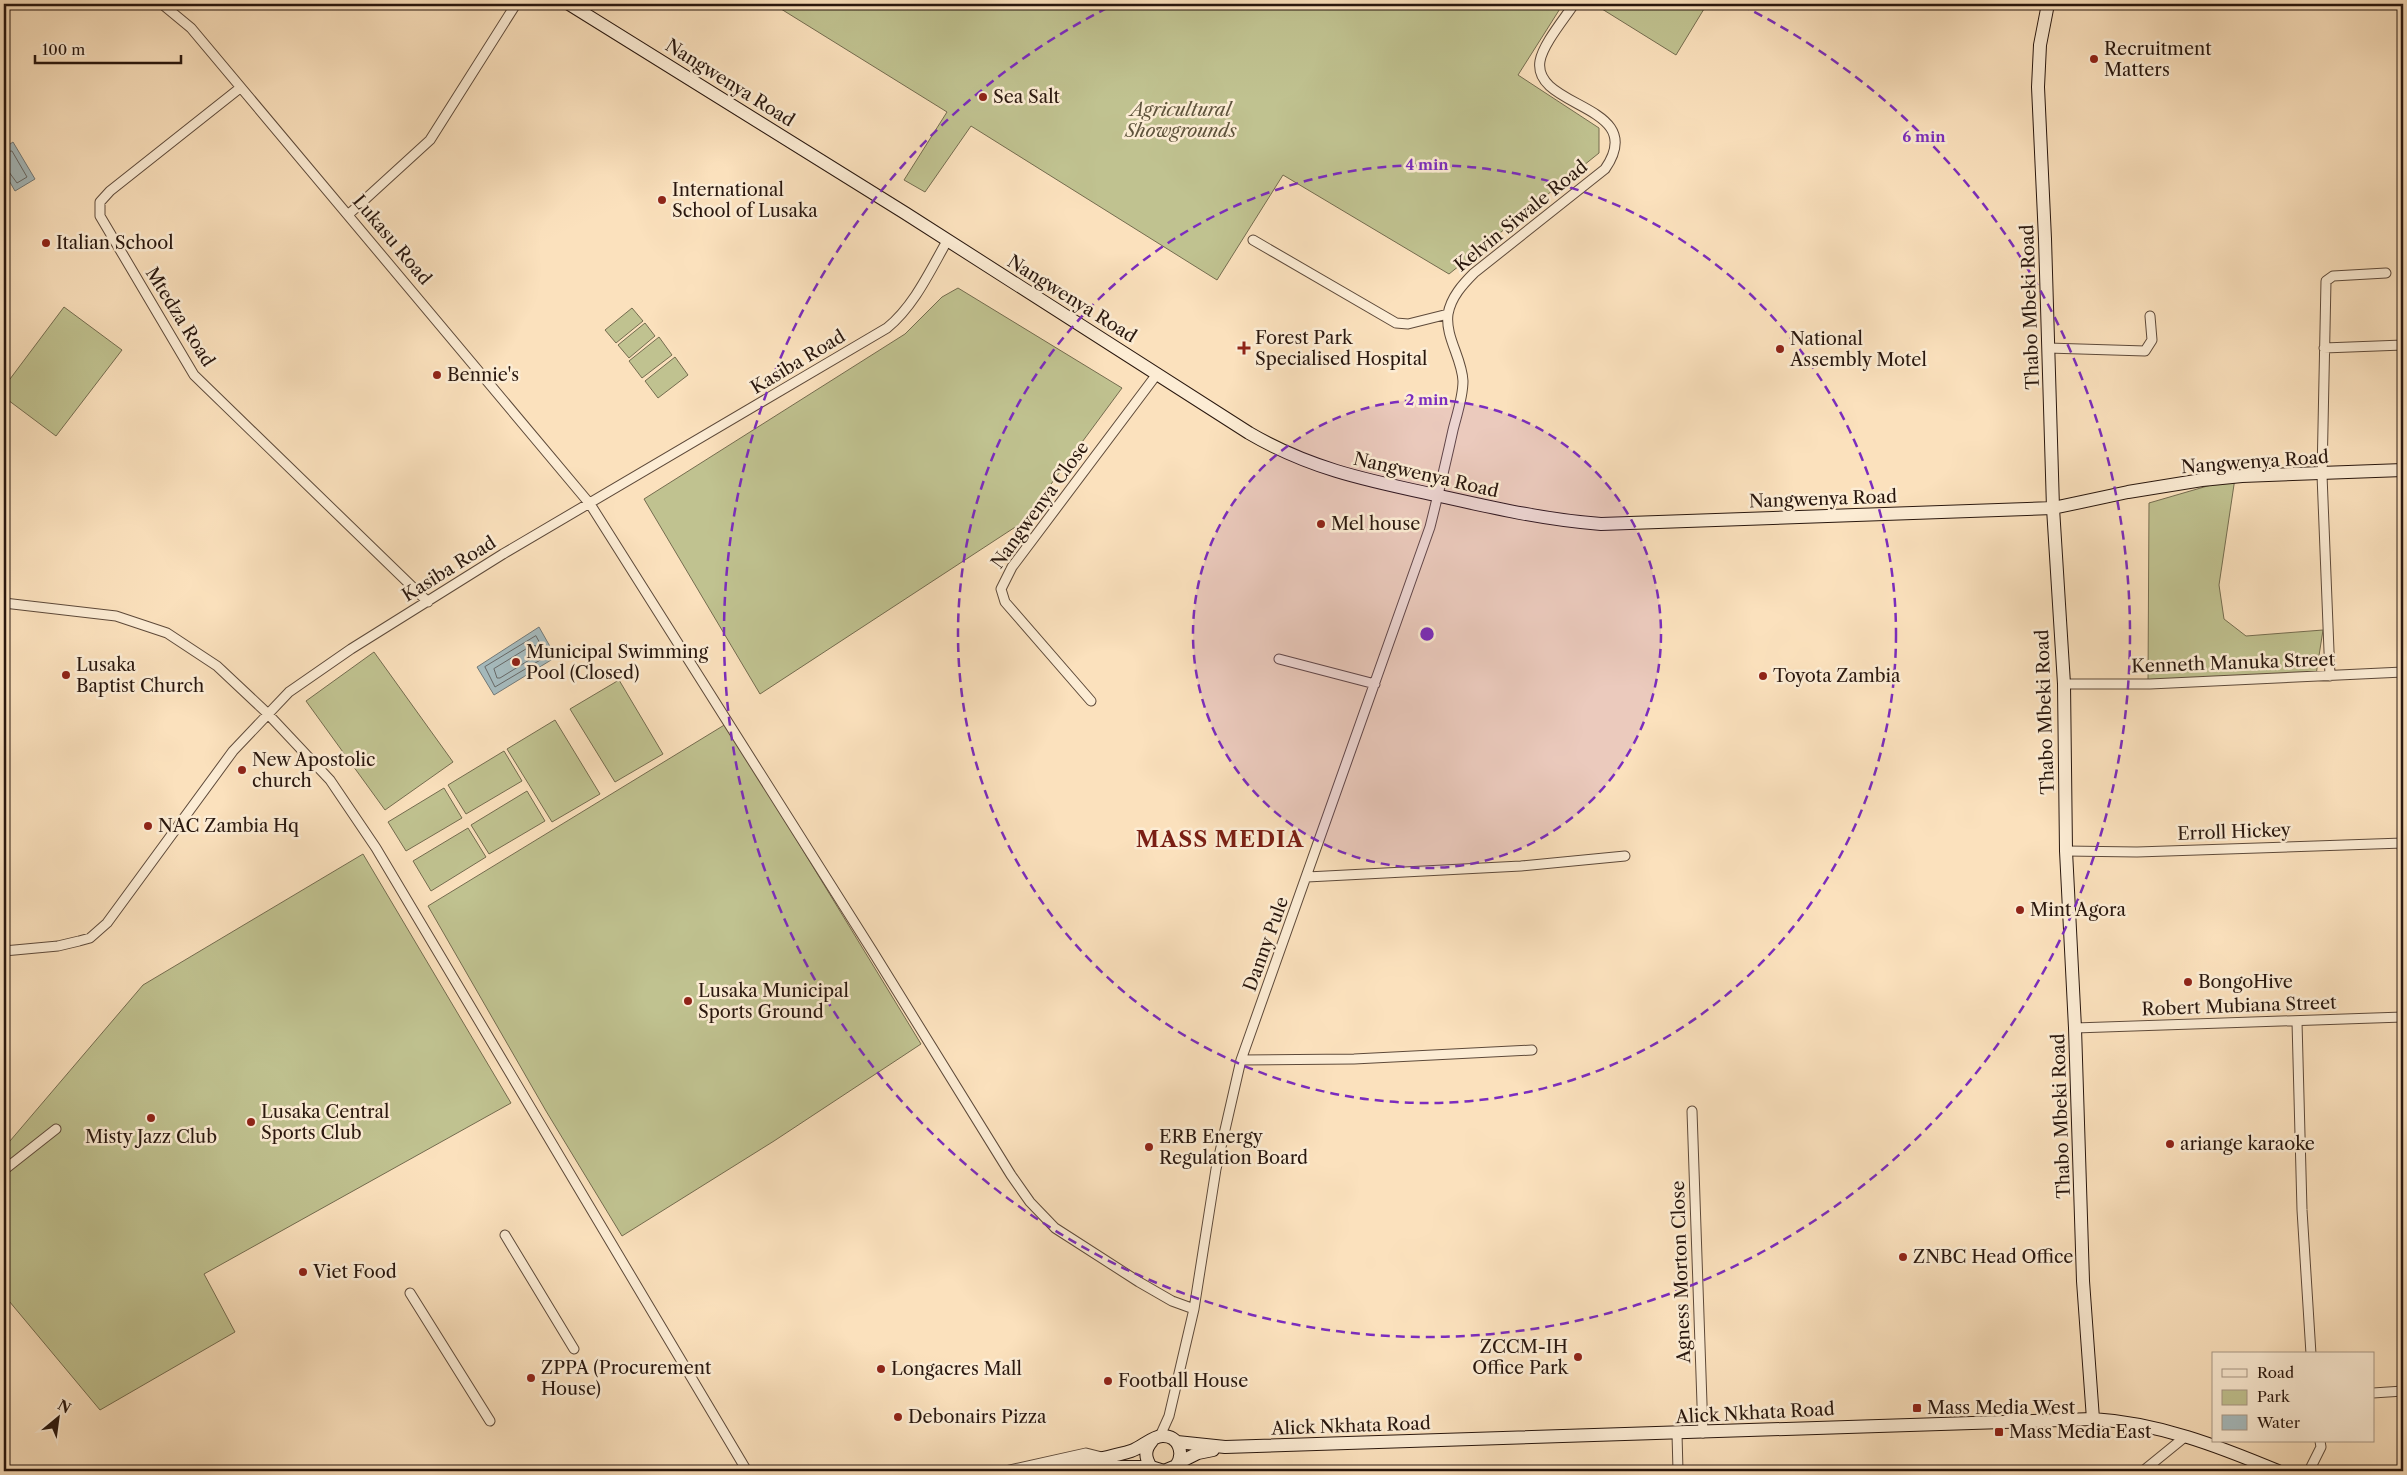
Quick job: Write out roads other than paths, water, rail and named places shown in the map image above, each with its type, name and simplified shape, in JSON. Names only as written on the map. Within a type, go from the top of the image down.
[{"type":"main road","name":"Nangwenya Road","points":[[569,4],[1249,433],[1304,461],[1342,474],[1526,515],[1564,522],[1601,524],[2053,508],[2128,492],[2202,480],[2242,476],[2322,475],[2403,470]]},
{"type":"main road","name":"Thabo Mbeki Road","points":[[2048,4],[2040,45],[2038,87],[2053,508],[2064,684],[2066,852],[2076,1028],[2083,1281],[2093,1419]]},
{"type":"main road","name":"Alick Nkhata Road","points":[[1176,1441],[1225,1447],[1677,1434],[2093,1419],[2140,1424],[2186,1436],[2278,1471]]},
{"type":"main road","points":[[1151,1467],[1147,1460],[1146,1452],[1156,1438]]},
{"type":"main road","points":[[1040,1471],[1107,1458],[1136,1450],[1156,1438],[1176,1441],[1181,1451],[1173,1468],[1160,1471],[1151,1467],[1106,1467],[1088,1471]]},
{"type":"main road","name":"Alick Nkhata Road","points":[[1173,1468],[1198,1453],[1225,1447]]},
{"type":"street","name":"Lukasu Road","points":[[162,4],[191,28],[349,214],[590,504],[874,952],[1011,1175],[1030,1202],[1055,1228],[1098,1258],[1172,1301],[1194,1309]]},
{"type":"street","points":[[349,214],[430,140],[516,4]]},
{"type":"street","name":"Kelvin Siwale Road","points":[[1448,314],[1458,291],[1466,280],[1605,169],[1612,159],[1615,150],[1612,129],[1604,120],[1551,87],[1541,75],[1540,60],[1545,49],[1574,4]]},
{"type":"street","name":"Mtedza Road","points":[[240,88],[104,196],[100,202],[100,216],[194,375],[428,602]]},
{"type":"street","points":[[1254,240],[1396,323],[1408,324],[1448,314],[1449,329],[1461,372],[1462,386],[1438,496]]},
{"type":"street","name":"Kasiba Road","points":[[4,951],[58,946],[90,938],[107,923],[233,751],[289,692],[320,670],[503,554],[887,328],[898,319],[911,303],[947,241]]},
{"type":"street","points":[[2330,676],[2322,475],[2325,287],[2329,277],[2386,274]]},
{"type":"street","points":[[2048,348],[2145,351],[2152,340],[2150,316]]},
{"type":"street","points":[[2324,348],[2403,344]]},
{"type":"street","name":"Nangwenya Close","points":[[1091,701],[1005,602],[1001,589],[1012,567],[1158,374]]},
{"type":"street","name":"Danny Pule","points":[[1156,1438],[1169,1416],[1194,1309],[1216,1169],[1241,1060],[1430,527],[1438,496]]},
{"type":"street","points":[[4,603],[116,616],[167,633],[217,666],[267,713],[330,780],[376,848],[747,1471]]},
{"type":"street","points":[[1279,659],[1374,684]]},
{"type":"street","name":"Kenneth Manuka Street","points":[[2064,684],[2150,684],[2403,672]]},
{"type":"street","points":[[2403,843],[2403,858]]},
{"type":"street","name":"Erroll Hickey","points":[[2066,852],[2137,852],[2403,843]]},
{"type":"street","points":[[1307,877],[1520,866],[1625,856]]},
{"type":"street","name":"Robert Mubiana Street","points":[[2076,1028],[2403,1017]]},
{"type":"street","points":[[2297,1022],[2302,1210],[2311,1352]]},
{"type":"street","points":[[1241,1060],[1354,1059],[1532,1050]]},
{"type":"street","name":"Agness Morton Close","points":[[1692,1110],[1703,1432]]},
{"type":"street","points":[[4,1170],[56,1129]]},
{"type":"street","points":[[506,1235],[574,1349]]},
{"type":"street","points":[[410,1293],[490,1421]]},
{"type":"street","points":[[2374,1393],[2403,1391]]},
{"type":"street","name":"Danny Pule","points":[[1169,1416],[1176,1441]]},
{"type":"street","points":[[1677,1434],[1678,1471]]},
{"type":"street","points":[[2143,1471],[2186,1436]]},
{"type":"street","points":[[2310,1471],[2322,1443]]},
{"type":"street","points":[[1004,1471],[1086,1453],[1107,1458]]},
{"type":"water","points":[[13,142],[35,179],[15,191],[4,172],[4,148]]},
{"type":"water","name":"Municipal Swimming Pool (Closed)","points":[[539,627],[556,657],[494,695],[477,667]]},
{"type":"place","name":"Recruitment Matters","points":[[2094,59]]},
{"type":"place","name":"Sea Salt","points":[[983,97]]},
{"type":"place","name":"International School of Lusaka","points":[[662,200]]},
{"type":"place","name":"Italian School","points":[[46,243]]},
{"type":"place","name":"Forest Park Specialised Hospital","points":[[1244,348]]},
{"type":"place","name":"National Assembly Motel","points":[[1780,349]]},
{"type":"place","name":"Bennie's","points":[[437,375]]},
{"type":"place","name":"Mel house","points":[[1321,524]]},
{"type":"place","name":"Municipal Swimming Pool (Closed)","points":[[516,662]]},
{"type":"place","name":"Lusaka Baptist Church","points":[[66,675]]},
{"type":"place","name":"Toyota Zambia","points":[[1763,676]]},
{"type":"place","name":"New Apostolic church","points":[[242,770]]},
{"type":"place","name":"NAC Zambia Hq","points":[[148,826]]},
{"type":"place","name":"Mint Agora","points":[[2020,910]]},
{"type":"place","name":"BongoHive","points":[[2188,982]]},
{"type":"place","name":"Lusaka Municipal Sports Ground","points":[[688,1001]]},
{"type":"place","name":"Misty Jazz Club","points":[[151,1118]]},
{"type":"place","name":"Lusaka Central Sports Club","points":[[251,1122]]},
{"type":"place","name":"ariange karaoke","points":[[2170,1144]]},
{"type":"place","name":"ERB Energy Regulation Board","points":[[1149,1147]]},
{"type":"place","name":"ZNBC Head Office","points":[[1903,1257]]},
{"type":"place","name":"Viet Food","points":[[303,1272]]},
{"type":"place","name":"ZCCM-IH Office Park","points":[[1578,1357]]},
{"type":"place","name":"Longacres Mall","points":[[881,1369]]},
{"type":"place","name":"ZPPA (Procurement House)","points":[[531,1378]]},
{"type":"place","name":"Football House","points":[[1108,1381]]},
{"type":"place","name":"Mass Media West","points":[[1917,1408]]},
{"type":"place","name":"Debonairs Pizza","points":[[898,1417]]},
{"type":"place","name":"Mass Media East","points":[[1999,1432]]},
{"type":"district","name":"MASS MEDIA","points":[[1220,839]]},
{"type":"park label","name":"Agricultural Showgrounds","points":[[1181,120]]}]
